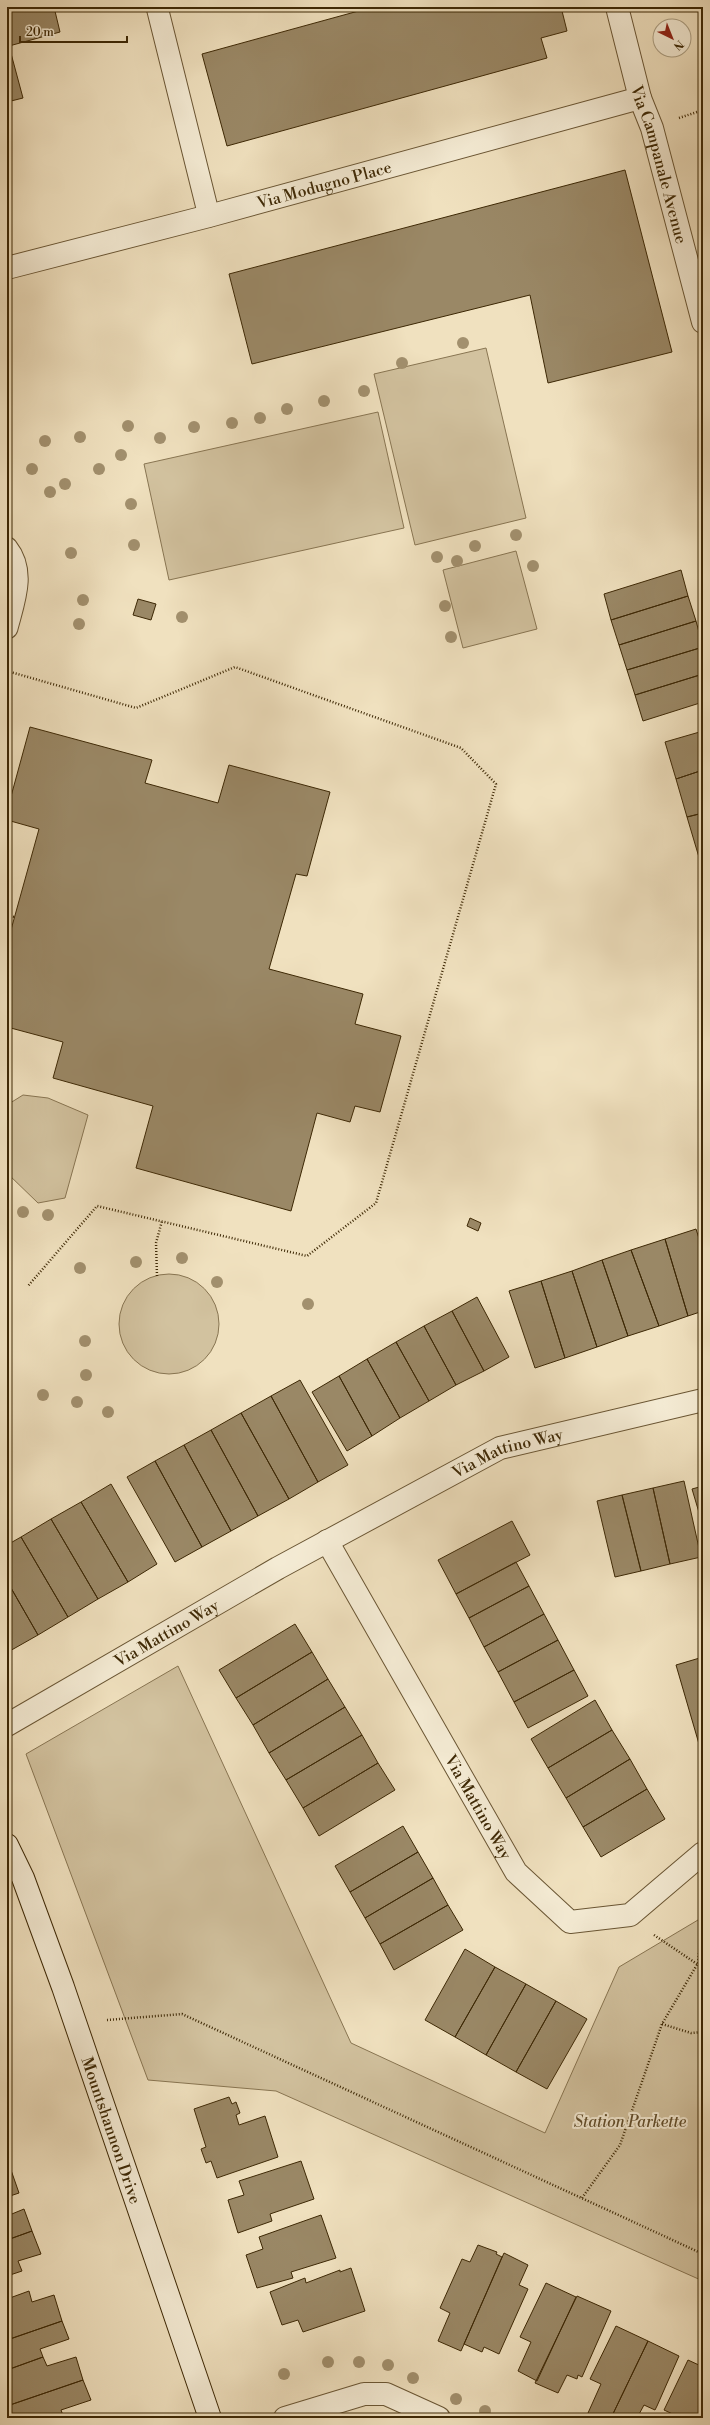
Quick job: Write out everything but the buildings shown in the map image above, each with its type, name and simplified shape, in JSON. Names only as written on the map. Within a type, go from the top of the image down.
[{"type":"street","name":"Via Campanale Avenue","points":[[617,7],[640,98],[652,128],[703,322]]},
{"type":"street","name":"Via Modugno Place","points":[[7,268],[209,216],[640,98]]},
{"type":"street","name":"Via Mattino Way","points":[[7,1724],[327,1541],[500,1448],[703,1400]]},
{"type":"street","name":"Via Mattino Way","points":[[327,1541],[516,1872],[570,1922],[630,1915]]},
{"type":"street","name":"Mountshannon Drive","points":[[7,1845],[22,1878],[78,2030],[210,2418]]},
{"type":"street","points":[[630,1915],[703,1853]]},
{"type":"street","points":[[285,2418],[364,2394],[386,2394],[439,2418]]},
{"type":"lane","points":[[157,7],[209,216]]},
{"type":"lane","points":[[7,548],[17,568],[18,588],[7,628]]},
{"type":"path","points":[[7,671],[136,708],[235,666],[461,748],[496,784],[376,1203],[307,1256],[98,1206],[28,1286]]},
{"type":"path","points":[[7,916],[14,917]]},
{"type":"path","points":[[7,1060],[11,1062],[7,1066]]},
{"type":"path","points":[[157,1276],[156,1243],[162,1221]]},
{"type":"path","points":[[630,1915],[655,1936],[698,1963],[703,1968]]},
{"type":"path","points":[[582,2198],[620,2144],[662,2024],[698,1963],[703,1915]]},
{"type":"path","points":[[78,2030],[104,2021],[182,2014],[703,2254]]},
{"type":"path","points":[[662,2024],[691,2033],[703,2032]]},
{"type":"green space","points":[[486,348],[526,518],[415,545],[374,374]]},
{"type":"green space","points":[[378,412],[404,528],[169,580],[144,464]]},
{"type":"green space","points":[[516,551],[537,629],[463,648],[443,570]]},
{"type":"green space","points":[[23,1095],[48,1098],[88,1115],[65,1198],[38,1203],[7,1173],[7,1105]]},
{"type":"green space","points":[[169,1274],[188,1278],[204,1289],[215,1305],[219,1324],[215,1343],[204,1359],[188,1370],[169,1374],[150,1370],[134,1359],[123,1343],[119,1324],[123,1305],[134,1289],[150,1278]]},
{"type":"green space","name":"Station Parkette","points":[[178,1666],[351,2043],[545,2133],[619,1967],[703,1917],[703,2281],[276,2091],[148,2080],[26,1754]]}]
